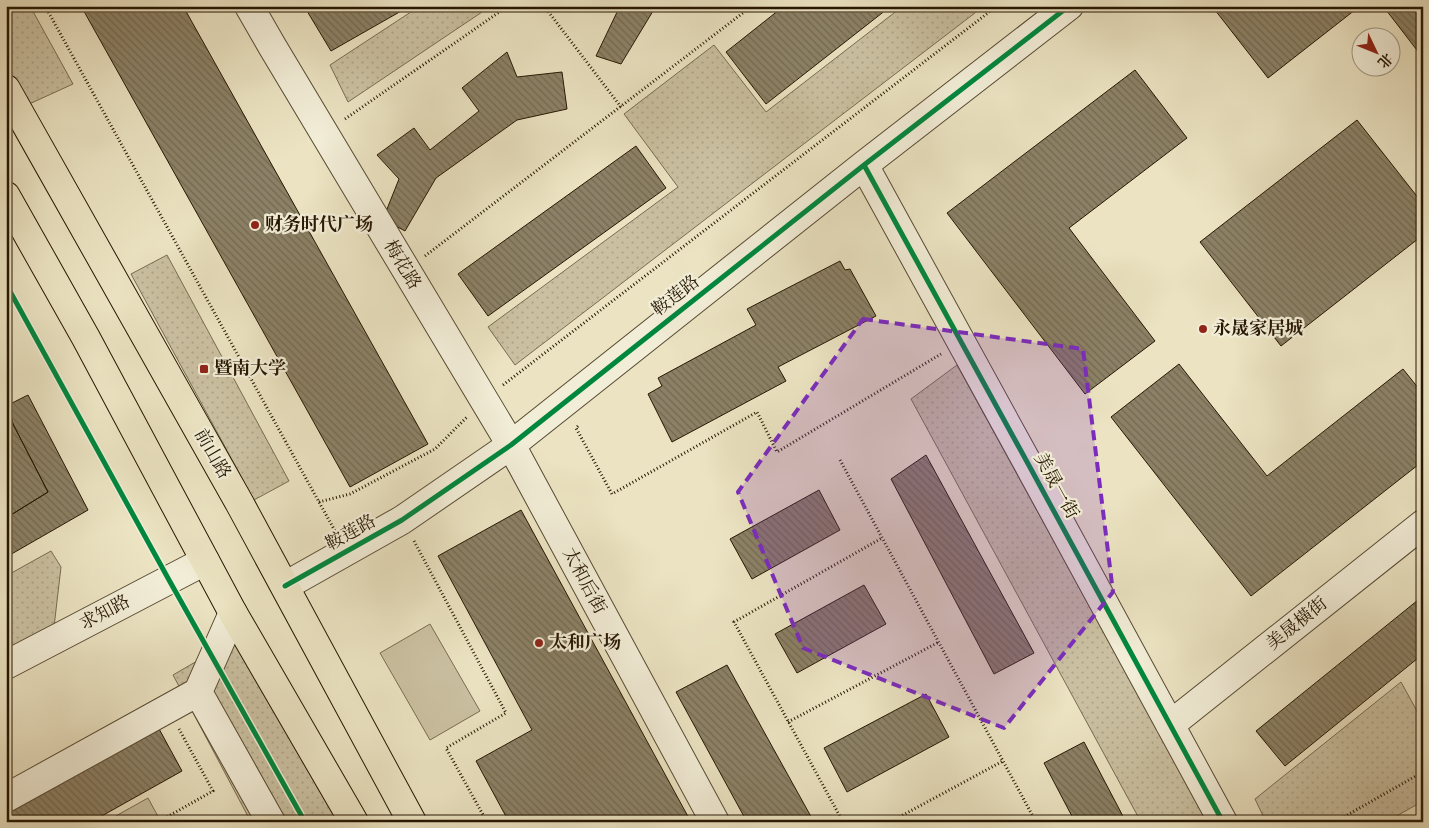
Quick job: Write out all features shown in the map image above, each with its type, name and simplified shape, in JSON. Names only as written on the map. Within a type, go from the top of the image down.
[{"type":"main road","name":"前山路","points":[[6,89],[285,586],[412,822]]},
{"type":"main road","points":[[6,196],[86,338],[233,613],[354,822]]},
{"type":"street","name":"梅花路","points":[[250,6],[324,134],[511,445]]},
{"type":"street","name":"鞍莲路","points":[[285,586],[402,520],[511,445],[864,165],[1069,6]]},
{"type":"street","name":"美晟一街","points":[[864,165],[1224,822]]},
{"type":"street","name":"太和后街","points":[[511,445],[715,822]]},
{"type":"street","name":"美晟橫街","points":[[1170,725],[1423,524]]},
{"type":"street","name":"求知路","points":[[6,665],[205,561]]},
{"type":"street","points":[[6,798],[198,692],[233,613]]},
{"type":"street","points":[[198,692],[271,822]]},
{"type":"path","points":[[45,6],[347,552]]},
{"type":"path","points":[[324,134],[508,6]]},
{"type":"path","points":[[544,6],[621,106]]},
{"type":"path","points":[[406,271],[752,6]]},
{"type":"path","points":[[319,502],[350,494],[435,449],[484,400],[997,6]]},
{"type":"path","points":[[584,422],[576,428],[612,494],[757,412],[777,452],[961,342]]},
{"type":"path","points":[[840,460],[1036,822]]},
{"type":"path","points":[[402,520],[506,714],[446,748],[487,822]]},
{"type":"path","points":[[843,822],[734,622],[882,538]]},
{"type":"path","points":[[788,722],[938,642]]},
{"type":"path","points":[[158,822],[213,791],[168,708]]},
{"type":"path","points":[[890,822],[1003,761]]},
{"type":"path","points":[[1335,822],[1423,772]]},
{"type":"highlighted area","points":[[863,319],[1083,349],[1113,592],[1004,728],[803,648],[738,492]]},
{"type":"shaded area","points":[[6,6],[30,6],[73,84],[27,105],[6,67]]},
{"type":"shaded area","points":[[420,6],[491,6],[348,102],[330,65]]},
{"type":"shaded area","points":[[903,6],[984,6],[515,365],[488,327],[678,187],[624,114],[714,45],[766,112]]},
{"type":"shaded area","points":[[167,255],[289,481],[254,500],[131,274]]},
{"type":"shaded area","points":[[957,365],[1208,822],[1141,822],[911,399]]},
{"type":"shaded area","points":[[51,551],[61,567],[54,627],[6,653],[6,576]]},
{"type":"shaded area","points":[[430,624],[480,711],[430,740],[380,653]]},
{"type":"shaded area","points":[[240,636],[347,822],[251,822],[173,675]]},
{"type":"shaded area","points":[[1401,682],[1423,722],[1423,801],[1386,822],[1266,822],[1255,799]]},
{"type":"shaded area","points":[[148,798],[161,822],[105,822]]},
{"type":"building","name":"财务时代广场","points":[[81,6],[183,6],[428,444],[350,487]]},
{"type":"building","points":[[316,6],[410,6],[331,51],[307,11]]},
{"type":"building","points":[[617,6],[656,6],[621,64],[596,56],[619,8]]},
{"type":"building","points":[[784,6],[891,6],[766,104],[726,52]]},
{"type":"building","points":[[1219,6],[1360,6],[1268,78],[1215,10]]},
{"type":"building","points":[[1383,6],[1423,6],[1423,58],[1402,31],[1402,28],[1400,28]]},
{"type":"building","points":[[507,52],[517,77],[562,72],[567,109],[517,120],[436,178],[405,231],[383,219],[399,179],[377,155],[414,128],[430,150],[479,111],[462,88]]},
{"type":"building","points":[[1135,70],[1187,138],[1069,228],[1155,341],[1085,394],[947,213]]},
{"type":"building","points":[[1357,120],[1423,204],[1423,235],[1281,346],[1200,242]]},
{"type":"building","points":[[636,146],[666,188],[488,316],[458,274]]},
{"type":"building","points":[[840,261],[845,270],[850,269],[876,316],[778,367],[786,381],[672,442],[648,394],[662,386],[658,378],[756,325],[747,309]]},
{"type":"building","points":[[1179,364],[1267,476],[1403,369],[1423,394],[1423,461],[1251,596],[1111,417]]},
{"type":"building","points":[[28,395],[88,510],[8,556],[6,518],[48,492],[13,424],[8,405]]},
{"type":"building","points":[[6,398],[13,424],[48,492],[6,518]]},
{"type":"building","points":[[926,455],[1034,653],[994,674],[891,479]]},
{"type":"building","points":[[819,490],[840,530],[752,579],[730,539]]},
{"type":"building","name":"太和广场","points":[[521,510],[691,822],[509,822],[476,761],[532,730],[438,556]]},
{"type":"building","points":[[864,585],[886,624],[797,673],[775,634]]},
{"type":"building","points":[[1423,596],[1423,654],[1285,766],[1256,731]]},
{"type":"building","points":[[727,665],[814,822],[747,822],[676,692]]},
{"type":"building","points":[[926,694],[949,737],[847,792],[824,748]]},
{"type":"building","points":[[158,727],[182,771],[91,822],[6,822],[6,812]]},
{"type":"building","points":[[1084,742],[1126,822],[1075,822],[1044,763]]},
{"type":"building","points":[[1423,816],[1423,822],[1412,822]]},
{"type":"cycle path","points":[[285,586],[402,520],[511,445],[864,165],[1069,6]]},
{"type":"cycle path","points":[[864,165],[1223,822]]},
{"type":"cycle path","points":[[6,284],[305,822]]},
{"type":"place","name":"财务时代广场","points":[[255,225]]},
{"type":"place","name":"永晟家居城","points":[[1203,329]]},
{"type":"place","name":"暨南大学","points":[[204,369]]},
{"type":"place","name":"太和广场","points":[[539,643]]}]
